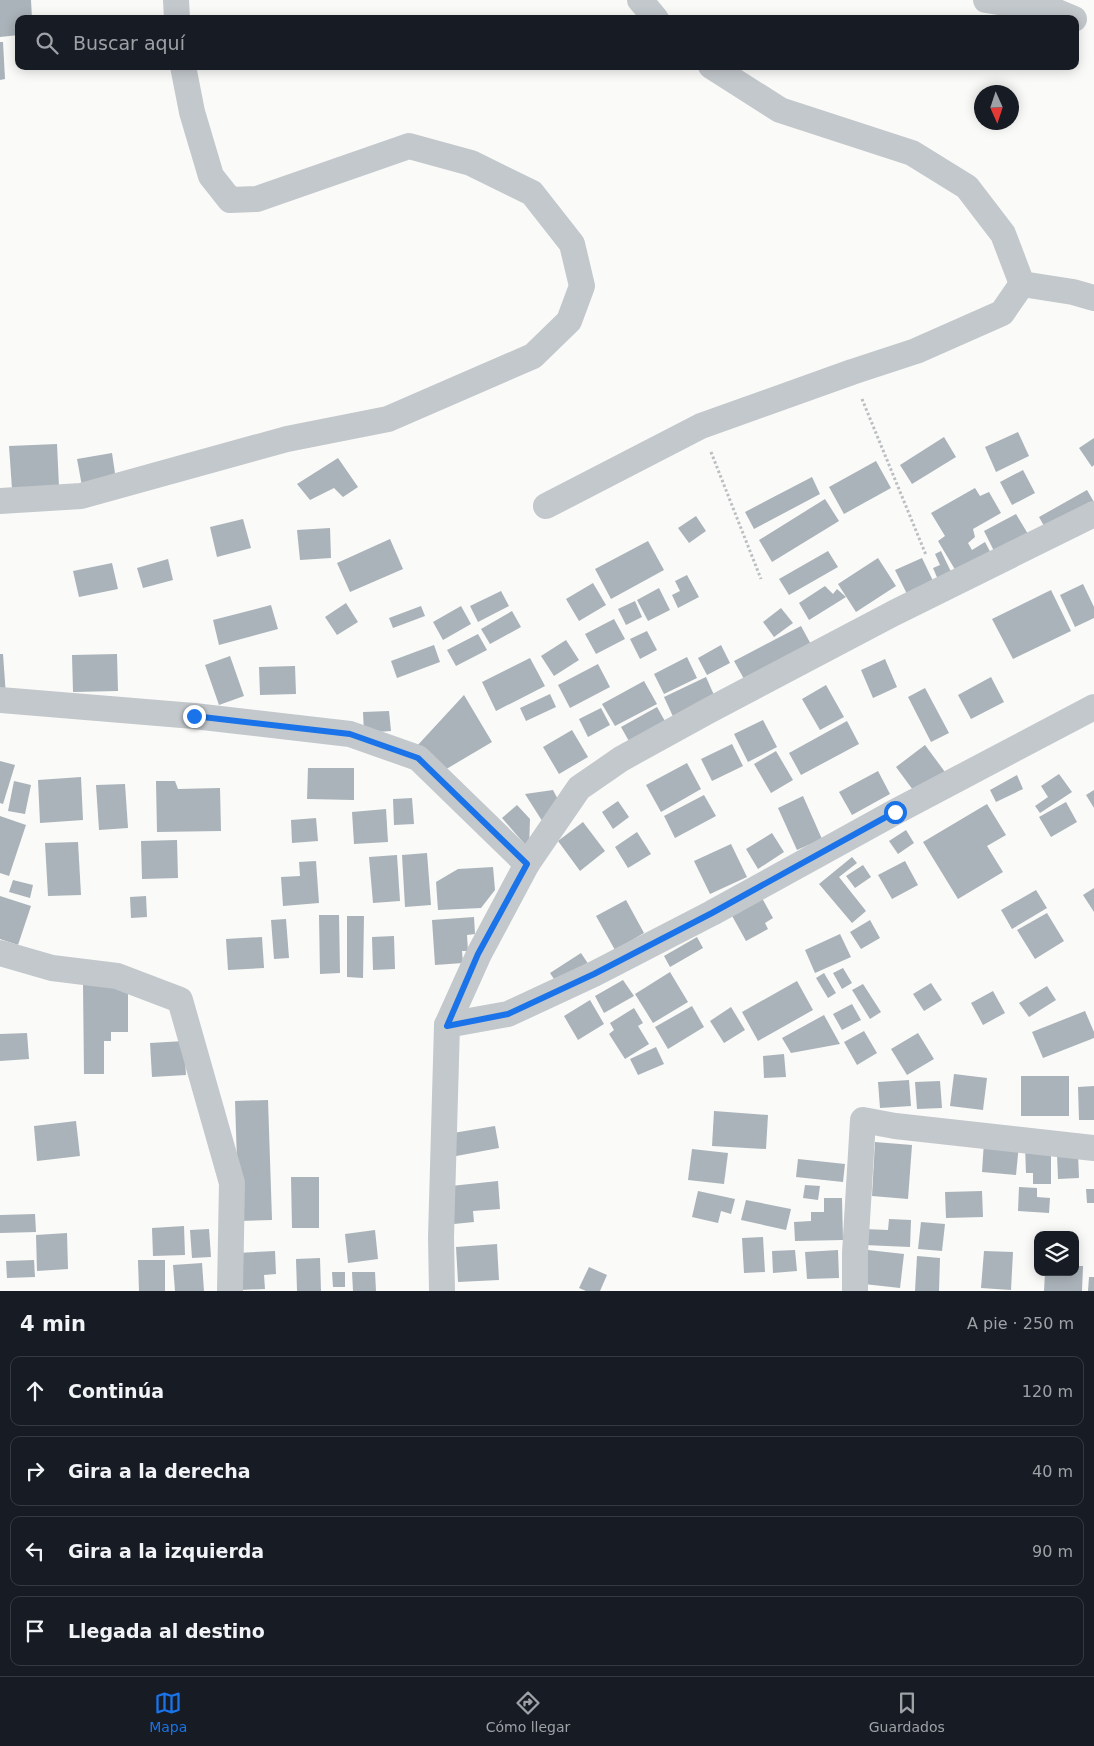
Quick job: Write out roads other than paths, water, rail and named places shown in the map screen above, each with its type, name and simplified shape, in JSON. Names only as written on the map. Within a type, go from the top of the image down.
[{"type":"street","points":[[176,0],[177,15]]},
{"type":"street","points":[[640,0],[653,15]]},
{"type":"street","points":[[986,0],[1064,15]]},
{"type":"street","points":[[1079,20],[1094,26]]},
{"type":"street","points":[[0,501],[81,496],[287,439],[388,420],[533,356],[569,322],[582,286],[572,244],[532,192],[470,163],[409,146],[257,199],[230,200],[211,176],[192,112],[184,70]]},
{"type":"street","points":[[717,70],[780,110],[912,153],[967,187],[1003,234],[1022,284]]},
{"type":"street","points":[[1022,284],[1073,292],[1094,298]]},
{"type":"street","points":[[546,506],[701,426],[916,351],[1002,313],[1022,284]]},
{"type":"street","points":[[442,1291],[441,1237],[447,1026],[478,954],[527,864],[580,788],[621,759],[708,711],[894,613],[1094,514]]},
{"type":"street","points":[[0,700],[194,716],[350,734],[418,758],[527,864]]},
{"type":"street","points":[[447,1026],[508,1014],[594,974],[712,913],[895,812],[1094,707]]},
{"type":"street","points":[[0,953],[52,968],[117,976],[180,1000],[232,1183],[230,1291]]},
{"type":"street","points":[[856,1291],[855,1254],[863,1120],[895,1126],[1094,1148]]}]
